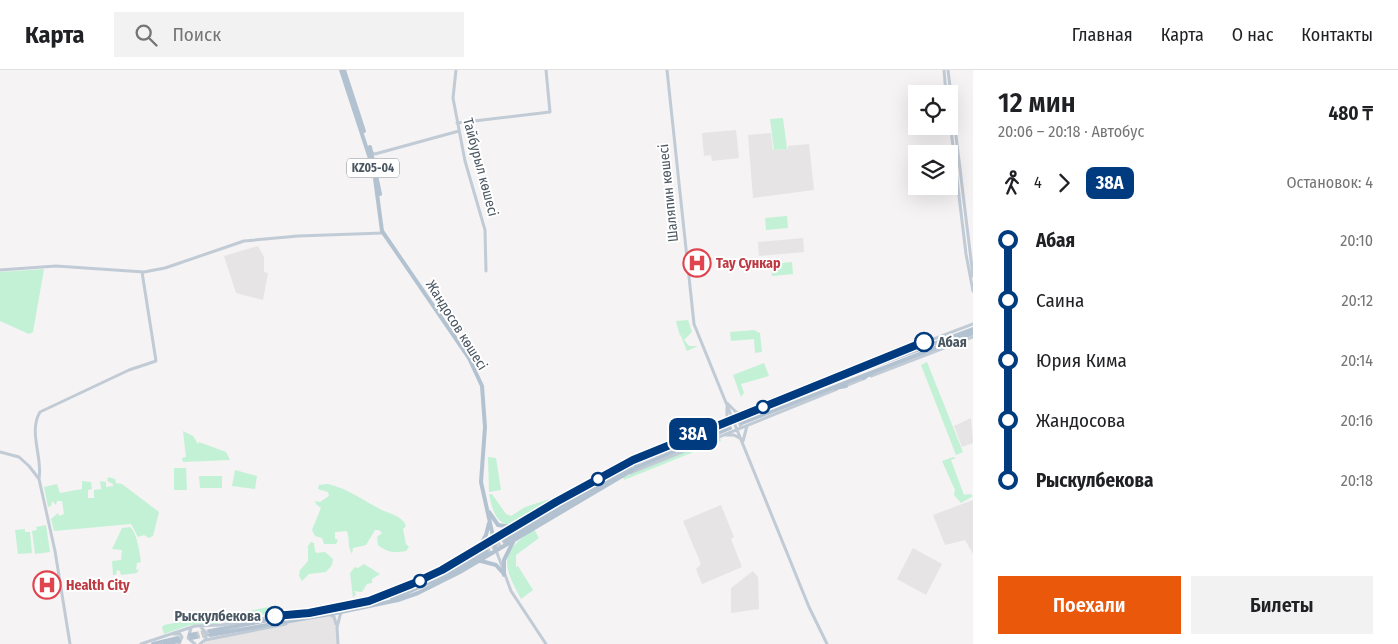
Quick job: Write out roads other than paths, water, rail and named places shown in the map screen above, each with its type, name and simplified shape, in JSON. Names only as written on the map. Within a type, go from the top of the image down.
[{"type":"main road","name":"Жандосов көшесі","points":[[342,70],[378,181],[382,231],[469,358],[480,382],[484,403],[482,490],[496,550],[511,591],[546,644]]},
{"type":"main road","name":"Тайбурыл көшесі","points":[[456,70],[453,98],[459,131],[486,230],[486,271]]},
{"type":"main road","points":[[457,122],[550,112],[546,70]]},
{"type":"main road","name":"Шаляпин көшесі","points":[[667,70],[692,319],[726,402],[740,423],[743,442],[794,570],[827,644]]},
{"type":"main road","points":[[944,70],[945,85]]},
{"type":"main road","points":[[948,70],[973,276]]},
{"type":"main road","points":[[370,152],[375,154],[459,131]]},
{"type":"main road","points":[[952,135],[966,254],[973,291]]},
{"type":"main road","points":[[0,270],[56,266],[142,272],[165,268],[244,241],[298,236],[377,233],[382,231]]},
{"type":"main road","points":[[70,644],[55,552],[39,479],[41,469],[36,439],[36,418],[42,410],[156,361],[142,272]]},
{"type":"main road","points":[[968,326],[973,319]]},
{"type":"main road","points":[[726,402],[736,412],[747,413],[849,371],[973,324]]},
{"type":"main road","points":[[740,423],[831,383],[973,329]]},
{"type":"main road","points":[[504,540],[582,493],[637,465],[729,425],[740,423],[884,364],[973,336]]},
{"type":"main road","points":[[488,508],[498,525],[507,528],[516,526],[617,469],[729,425],[740,423],[846,386],[973,336]]},
{"type":"main road","points":[[860,367],[884,364]]},
{"type":"main road","points":[[863,378],[884,364]]},
{"type":"main road","points":[[831,383],[849,371]]},
{"type":"main road","points":[[826,389],[846,386]]},
{"type":"main road","points":[[721,436],[729,425],[726,402]]},
{"type":"main road","points":[[743,442],[740,423],[747,413]]},
{"type":"main road","points":[[504,575],[504,560],[510,545],[516,539],[594,492],[625,476],[721,436],[732,434],[743,442]]},
{"type":"main road","points":[[0,452],[20,457],[39,479]]},
{"type":"main road","points":[[617,469],[637,465]]},
{"type":"main road","points":[[625,476],[637,465]]},
{"type":"main road","name":"Жандосов көшесі","points":[[482,468],[489,518]]},
{"type":"main road","points":[[582,493],[594,481]]},
{"type":"main road","points":[[582,493],[594,492]]},
{"type":"main road","points":[[369,601],[426,578],[475,551],[485,539],[489,518]]},
{"type":"main road","points":[[475,551],[496,550],[516,526]]},
{"type":"main road","points":[[141,644],[195,626],[221,625],[285,614],[337,611],[378,604],[418,593],[476,562],[494,539],[516,539]]},
{"type":"main road","points":[[195,626],[205,630],[204,642],[330,614],[401,592],[428,581],[487,550]]},
{"type":"main road","points":[[378,604],[437,580],[487,550]]},
{"type":"main road","points":[[476,562],[492,563],[504,575]]},
{"type":"main road","points":[[337,611],[338,644]]},
{"type":"main road","points":[[304,614],[210,633],[309,618]]},
{"type":"main road","points":[[330,614],[334,617],[337,627]]},
{"type":"main road","points":[[193,644],[188,636],[195,626]]},
{"type":"main road","points":[[162,637],[180,634],[182,640],[165,644]]},
{"type":"main road","points":[[153,644],[178,641]]},
{"type":"tunnel","points":[[486,549],[503,538]]},
{"type":"tunnel","points":[[487,552],[505,541]]},
{"type":"tunnel","points":[[195,634],[210,631]]},
{"type":"tunnel","points":[[196,637],[208,635]]},
{"type":"place","name":"Тау Сункар","points":[[697,263]]},
{"type":"place","name":"Абая","points":[[924,342]]},
{"type":"place","name":"Health City","points":[[47,585]]},
{"type":"place","name":"Рыскулбекова","points":[[275,616]]}]
